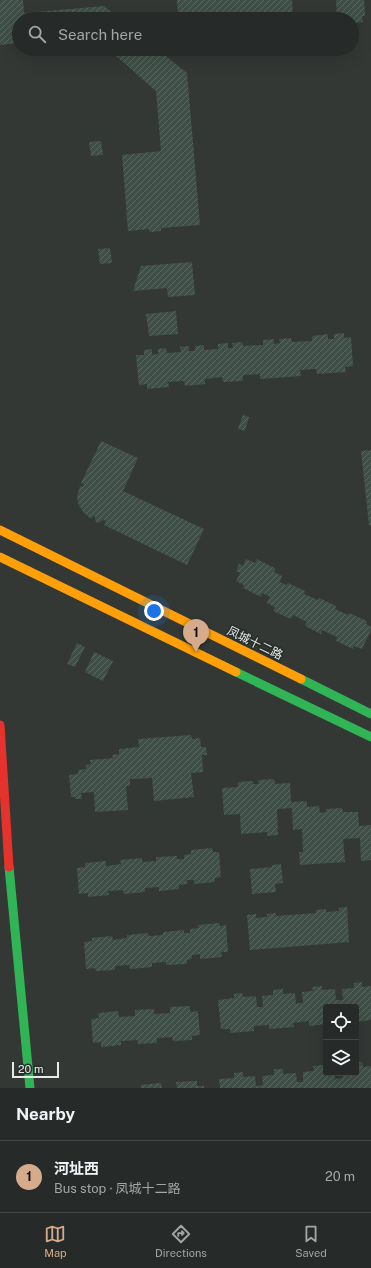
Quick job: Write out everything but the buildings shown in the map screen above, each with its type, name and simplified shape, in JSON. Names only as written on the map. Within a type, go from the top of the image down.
[{"type":"street","name":"凤城十二路","points":[[0,530],[371,714]]},
{"type":"street","points":[[0,557],[371,737]]},
{"type":"street","points":[[0,725],[4,876],[30,1088]]},
{"type":"traffic: fast","points":[[236,672],[371,737]]},
{"type":"traffic: fast","points":[[301,679],[371,714]]},
{"type":"traffic: fast","points":[[9,867],[30,1088]]},
{"type":"traffic: slow","points":[[0,530],[301,679]]},
{"type":"traffic: slow","points":[[0,557],[236,672]]},
{"type":"traffic: jam","points":[[0,725],[9,867]]},
{"type":"place","name":"河址西","points":[[196,652]]}]
